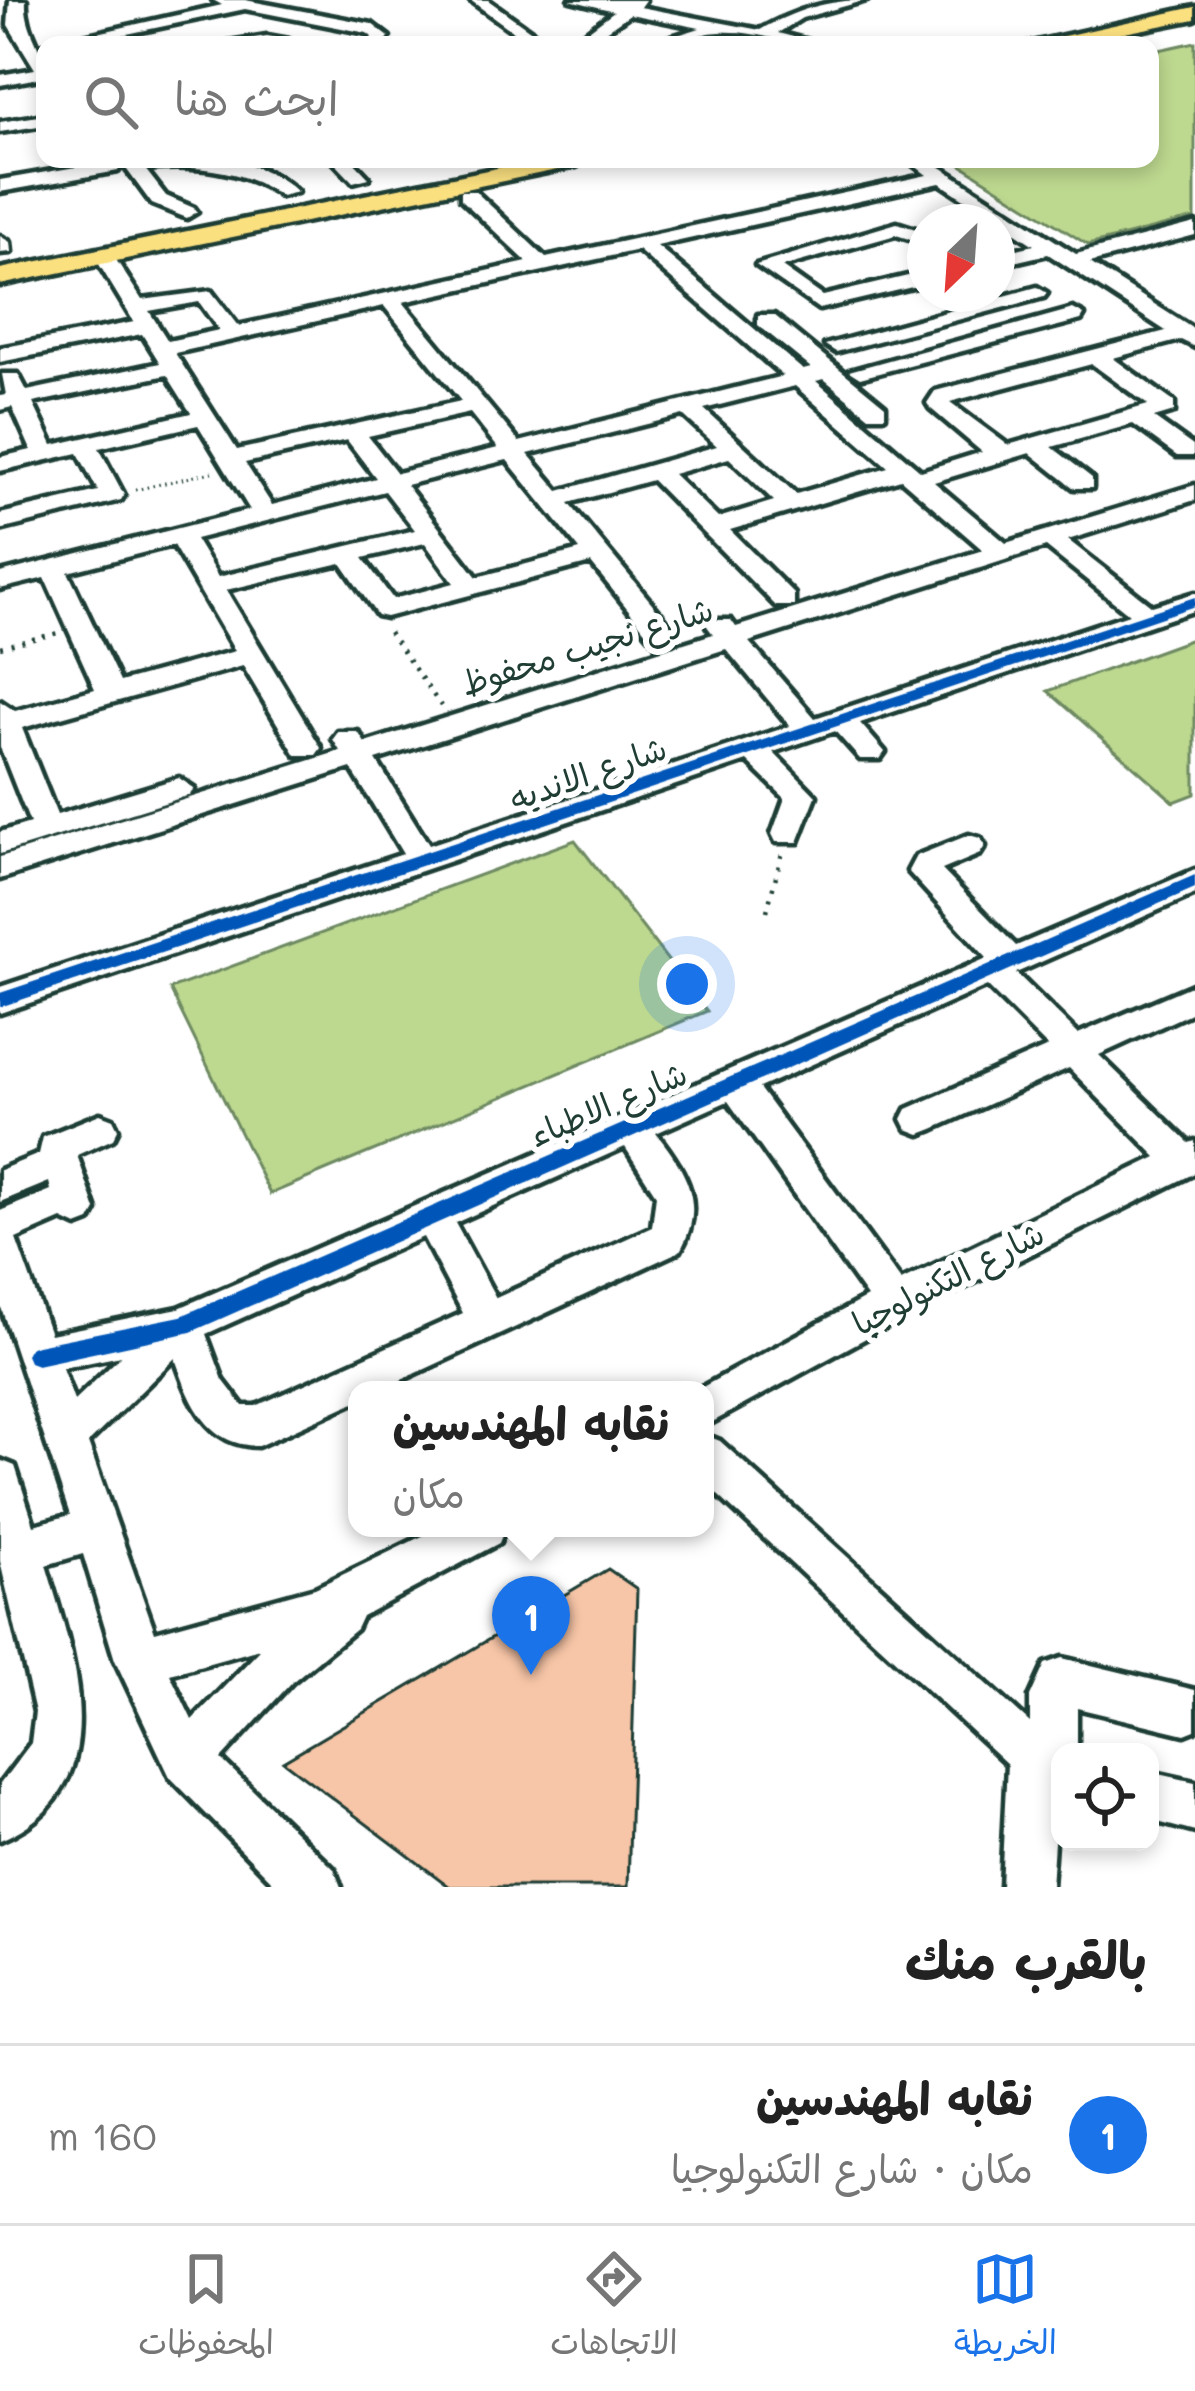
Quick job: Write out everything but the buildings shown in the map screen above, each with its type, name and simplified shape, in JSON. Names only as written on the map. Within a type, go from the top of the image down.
[{"type":"main road","points":[[1137,35],[1195,13]]},
{"type":"main road","points":[[1159,39],[1195,34]]},
{"type":"main road","points":[[118,226],[411,168]]},
{"type":"main road","points":[[454,168],[496,175]]},
{"type":"main road","points":[[0,277],[531,168]]},
{"type":"main road","points":[[330,184],[379,181],[396,188],[394,196]]},
{"type":"street","points":[[18,0],[14,18],[36,36]]},
{"type":"street","points":[[33,0],[31,20],[38,36]]},
{"type":"street","points":[[55,25],[202,0]]},
{"type":"street","points":[[220,0],[377,31],[380,36]]},
{"type":"street","points":[[270,10],[288,0]]},
{"type":"street","points":[[468,0],[494,34]]},
{"type":"street","points":[[478,0],[530,36]]},
{"type":"street","points":[[578,0],[707,15],[728,25],[778,36]]},
{"type":"street","points":[[799,0],[821,9]]},
{"type":"street","points":[[766,33],[821,9],[860,0]]},
{"type":"street","points":[[56,36],[243,4]]},
{"type":"street","points":[[591,36],[634,4]]},
{"type":"street","points":[[281,36],[344,10]]},
{"type":"street","points":[[687,36],[728,25]]},
{"type":"street","points":[[0,38],[36,39]]},
{"type":"street","points":[[0,80],[36,74]]},
{"type":"street","points":[[4,126],[16,138],[36,129]]},
{"type":"street","points":[[14,187],[94,168]]},
{"type":"street","points":[[122,168],[142,214]]},
{"type":"street","points":[[125,168],[159,200],[187,212]]},
{"type":"street","points":[[216,168],[262,175],[288,192]]},
{"type":"street","points":[[349,168],[360,178]]},
{"type":"street","points":[[928,168],[1189,337]]},
{"type":"street","points":[[10,401],[167,358],[232,334],[942,177]]},
{"type":"street","points":[[468,195],[542,265]]},
{"type":"street","points":[[855,212],[884,232]]},
{"type":"street","points":[[907,229],[792,254],[766,265],[810,301],[907,282]]},
{"type":"street","points":[[1072,261],[1195,230]]},
{"type":"street","points":[[763,232],[792,254]]},
{"type":"street","points":[[642,243],[995,546]]},
{"type":"street","points":[[1015,256],[1051,247]]},
{"type":"street","points":[[104,256],[265,514]]},
{"type":"street","points":[[1015,299],[1037,293]]},
{"type":"street","points":[[45,454],[10,401],[0,357],[204,295],[232,334]]},
{"type":"street","points":[[852,296],[974,388]]},
{"type":"street","points":[[389,299],[665,638]]},
{"type":"street","points":[[836,345],[965,312]]},
{"type":"street","points":[[981,312],[1056,367]]},
{"type":"street","points":[[860,371],[1073,315]]},
{"type":"street","points":[[766,320],[877,411]]},
{"type":"street","points":[[1005,452],[938,403],[943,396],[1189,337]]},
{"type":"street","points":[[1096,356],[1166,407]]},
{"type":"street","points":[[0,581],[828,370]]},
{"type":"street","points":[[713,527],[1036,446],[1195,399]]},
{"type":"street","points":[[233,462],[476,405]]},
{"type":"street","points":[[687,406],[792,504]]},
{"type":"street","points":[[1137,416],[1190,461]]},
{"type":"street","points":[[0,464],[204,417]]},
{"type":"street","points":[[353,432],[471,586]]},
{"type":"street","points":[[0,523],[112,495],[85,445]]},
{"type":"street","points":[[1036,446],[1084,483]]},
{"type":"street","points":[[553,500],[734,449]]},
{"type":"street","name":"شارع نجيب محفوظ","points":[[0,868],[353,746],[995,546],[1190,461]]},
{"type":"street","points":[[657,471],[785,600]]},
{"type":"street","name":"شارع نجيب محفوظ","points":[[0,843],[306,748],[353,746],[441,707],[665,638],[724,630],[785,600],[995,546],[1051,539],[1195,492]]},
{"type":"street","points":[[212,586],[431,534]]},
{"type":"street","points":[[180,535],[306,748]]},
{"type":"street","points":[[1051,539],[1149,616]]},
{"type":"street","points":[[348,554],[386,609],[597,553]]},
{"type":"street","points":[[53,567],[111,693]]},
{"type":"street","name":"شارع الانديه","points":[[0,1000],[1195,602]]},
{"type":"street","points":[[724,630],[809,730]]},
{"type":"street","points":[[47,828],[3,716],[251,655]]},
{"type":"street","points":[[841,720],[870,752]]},
{"type":"street","points":[[353,746],[422,860]]},
{"type":"street","points":[[752,749],[801,796],[787,834]]},
{"type":"street","points":[[969,846],[927,864],[923,871],[1073,1051],[1189,1158]]},
{"type":"street","name":"شارع الاطباء","points":[[37,1355],[183,1325],[1195,881]]},
{"type":"street","points":[[920,1119],[1195,997]]},
{"type":"street","points":[[735,1083],[894,1304]]},
{"type":"street","points":[[354,1381],[657,1245],[672,1231],[679,1213],[677,1195],[630,1126]]},
{"type":"street","points":[[70,1190],[60,1142],[100,1129]]},
{"type":"street","name":"شارع التكنولوجيا","points":[[714,1401],[894,1304],[1189,1158]]},
{"type":"street","points":[[0,1186],[70,1190]]},
{"type":"street","points":[[0,1228],[70,1190]]},
{"type":"street","points":[[431,1215],[488,1322]]},
{"type":"street","points":[[0,1246],[138,1660],[187,1760],[235,1817],[316,1887]]},
{"type":"street","points":[[183,1325],[222,1419],[248,1428],[348,1384]]},
{"type":"street","name":"شارع الاطباء","points":[[64,1438],[121,1377],[183,1325]]},
{"type":"street","points":[[714,1463],[1048,1765]]},
{"type":"street","points":[[0,1481],[60,1709],[58,1731],[40,1776],[0,1815]]},
{"type":"street","points":[[18,1551],[94,1530]]},
{"type":"street","points":[[138,1660],[259,1631],[370,1590],[467,1537]]},
{"type":"street","points":[[187,1760],[276,1666],[370,1590]]},
{"type":"street","points":[[1026,1887],[1048,1765],[1054,1697],[1062,1682],[1185,1710]]},
{"type":"street","points":[[1159,1798],[1195,1807]]},
{"type":"path","points":[[112,495],[233,462]]},
{"type":"path","points":[[386,609],[387,628],[441,707]]},
{"type":"path","points":[[0,647],[81,628]]},
{"type":"path","points":[[766,911],[787,834]]},
{"type":"green space","points":[[1195,42],[1195,218],[1088,245],[966,168],[1159,168],[1159,50]]},
{"type":"green space","points":[[1195,638],[1195,794],[1174,802],[1048,691]]},
{"type":"green space","points":[[575,840],[707,1011],[270,1194],[170,989]]},
{"type":"cycle path","points":[[0,1000],[1195,601]]},
{"type":"cycle path","points":[[37,1355],[183,1325],[1195,881]]},
{"type":"place","name":"نقابه المهندسين","points":[[531,1675]]}]
